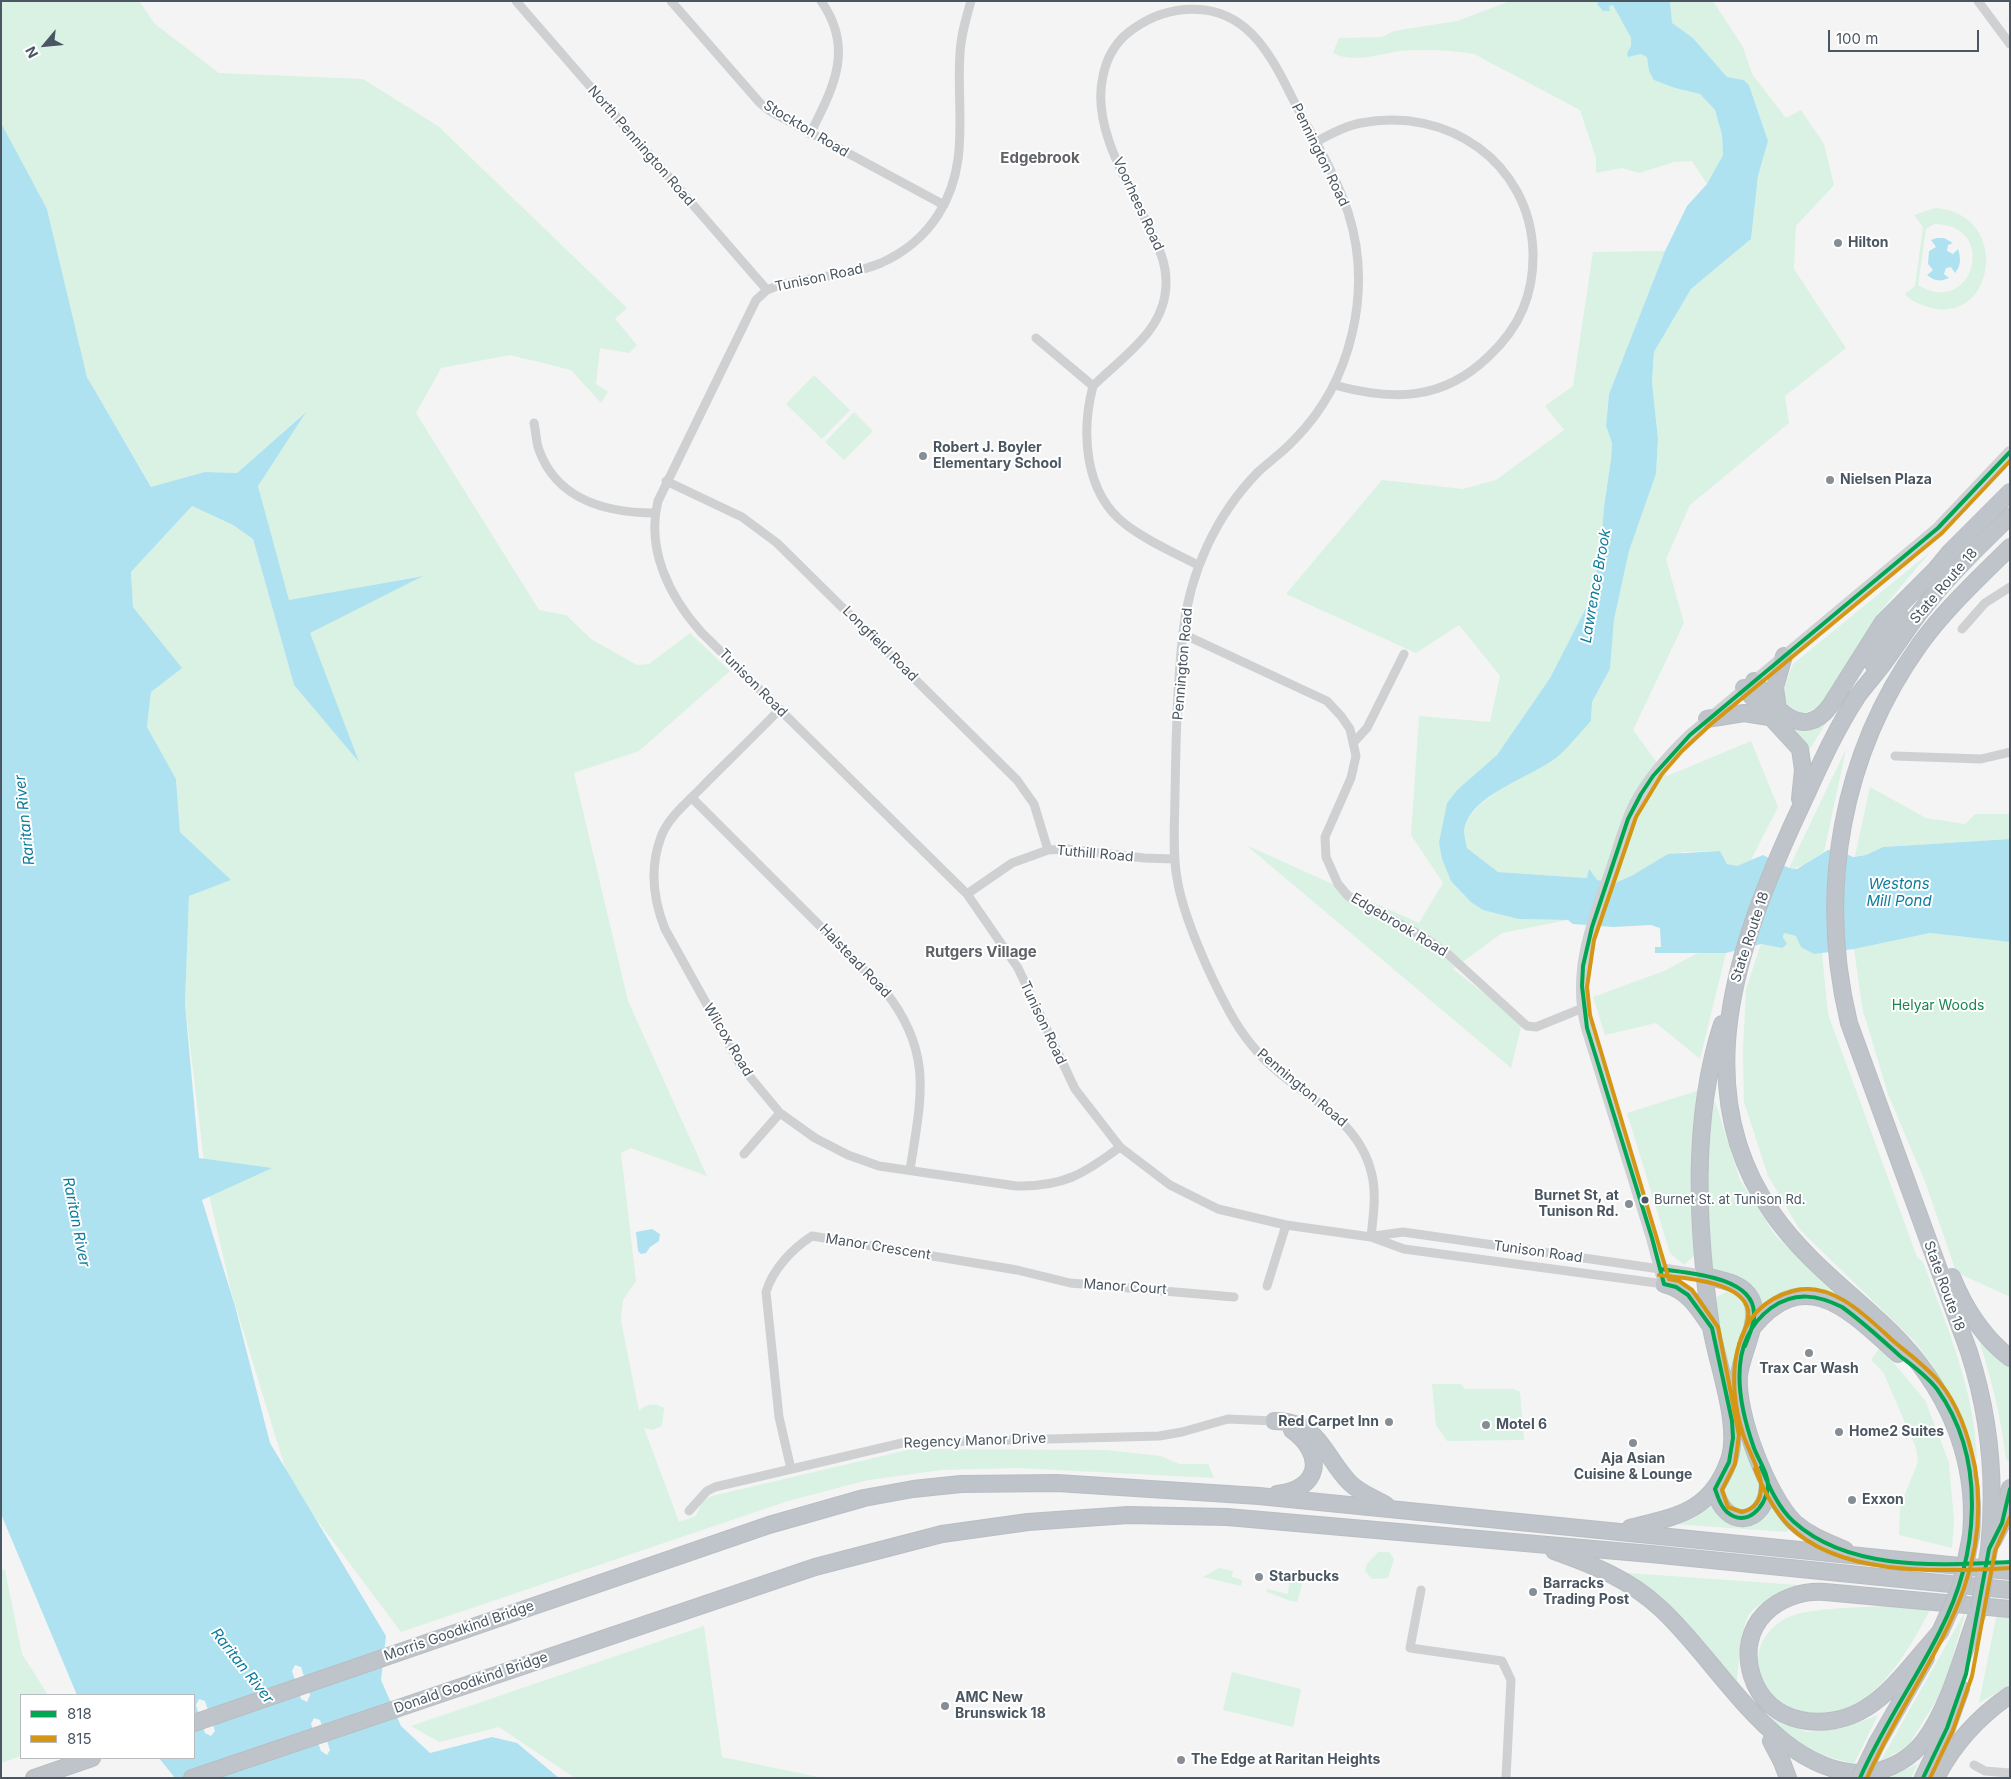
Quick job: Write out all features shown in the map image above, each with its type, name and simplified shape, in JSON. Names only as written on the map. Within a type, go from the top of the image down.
[{"type":"highway","points":[[1707,719],[1744,713],[1774,714],[1802,722],[1812,720],[1823,714],[1884,622],[2010,492]]},
{"type":"highway","name":"State Route 18","points":[[1860,1778],[1877,1743],[1940,1632],[1961,1586],[1971,1535],[1972,1497],[1965,1456],[1953,1420],[1937,1388],[1899,1340],[1812,1260],[1786,1232],[1765,1202],[1753,1180],[1734,1130],[1727,1086],[1727,1043],[1735,983],[1758,908],[1788,834],[1857,698],[1930,599],[2010,516]]},
{"type":"highway","name":"State Route 18","points":[[1923,1778],[1947,1728],[1960,1692],[1979,1608],[1989,1549],[1992,1480],[1984,1407],[1969,1352],[1861,1059],[1844,1003],[1836,954],[1834,908],[1836,866],[1843,820],[1863,750],[1901,672],[1944,615],[2010,547]]},
{"type":"highway","points":[[1857,698],[1878,652],[1897,620],[1934,571]]},
{"type":"highway","points":[[1774,714],[1775,688],[1784,656]]},
{"type":"highway","points":[[1749,684],[1774,714],[1801,753],[1803,770],[1799,811]]},
{"type":"highway","points":[[1619,1531],[1684,1514],[1701,1504],[1715,1489],[1729,1462],[1733,1438],[1712,1328],[1705,1276],[1700,1195],[1704,1113],[1713,1051],[1735,983]]},
{"type":"highway","points":[[1926,1236],[1950,1270],[1971,1316],[1986,1336],[2010,1358]]},
{"type":"highway","points":[[1705,1276],[1733,1284],[1747,1293],[1754,1309],[1753,1327],[1740,1367],[1740,1398],[1750,1435],[1768,1484],[1783,1509],[1802,1528],[1818,1539],[1863,1557]]},
{"type":"highway","points":[[1662,1277],[1688,1295],[1712,1328]]},
{"type":"highway","points":[[1753,1327],[1769,1309],[1788,1298],[1811,1296],[1827,1299],[1841,1306],[1862,1322],[1937,1388]]},
{"type":"highway","points":[[1259,1496],[1283,1493],[1299,1488],[1312,1477],[1314,1470],[1315,1462],[1308,1445],[1295,1432],[1274,1421]]},
{"type":"highway","points":[[1274,1421],[1296,1423],[1310,1432],[1322,1442],[1351,1484],[1395,1509]]},
{"type":"highway","name":"Morris Goodkind Bridge","points":[[195,1723],[724,1539],[815,1510],[864,1498],[961,1484],[1057,1483],[1259,1496]]},
{"type":"highway","points":[[1715,1489],[1717,1500],[1724,1511],[1735,1517],[1746,1518],[1758,1512],[1764,1505],[1768,1484]]},
{"type":"highway","points":[[1989,1549],[2002,1523],[2010,1488]]},
{"type":"highway","points":[[1259,1496],[2010,1571]]},
{"type":"highway","name":"Donald Goodkind Bridge","points":[[192,1778],[750,1587],[861,1553],[942,1534],[1028,1522],[1128,1515],[1227,1517],[1538,1546]]},
{"type":"highway","points":[[1538,1546],[1651,1554],[2010,1590]]},
{"type":"highway","points":[[1538,1546],[1598,1567],[1620,1578],[1647,1596],[1688,1637],[1762,1727],[1796,1757],[1827,1772],[1842,1775],[1866,1774],[1888,1768],[1902,1761],[1924,1741],[1938,1716],[1979,1608]]},
{"type":"highway","points":[[1952,1565],[2010,1562]]},
{"type":"highway","points":[[1940,1632],[1881,1697],[1858,1713],[1831,1722],[1806,1722],[1782,1713],[1769,1703],[1758,1690],[1750,1667],[1750,1645],[1762,1617],[1777,1603],[1803,1592],[1825,1592],[2010,1609]]},
{"type":"highway","points":[[1936,1778],[1959,1740],[2010,1695]]},
{"type":"highway","points":[[1762,1727],[1782,1762],[1788,1778]]},
{"type":"highway","points":[[34,1778],[89,1759]]},
{"type":"street","name":"North Pennington Road","points":[[516,1],[766,290]]},
{"type":"street","name":"Stockton Road","points":[[671,1],[770,111],[944,205]]},
{"type":"street","points":[[810,134],[832,90],[839,58],[835,32],[821,1]]},
{"type":"street","name":"Tunison Road","points":[[971,1],[964,23],[960,53],[960,148],[953,187],[944,205],[922,236],[908,249],[895,256],[861,270],[786,283],[766,290],[749,310],[666,481],[655,513],[655,535],[661,568],[682,609],[701,632],[966,894],[1018,968],[1075,1089],[1120,1147],[1144,1168],[1191,1198],[1218,1209],[1286,1225],[1371,1237],[1404,1249],[1541,1268],[1662,1277],[1705,1276]]},
{"type":"street","points":[[1978,1],[2010,44]]},
{"type":"street","name":"Pennington Road","points":[[1147,20],[1166,13],[1206,10],[1226,16],[1241,24],[1258,39],[1268,53],[1316,142],[1348,210],[1357,261],[1359,288],[1349,350],[1334,385],[1314,417],[1295,439],[1260,470],[1230,506],[1198,565],[1183,634],[1176,758],[1174,858],[1183,904],[1192,928],[1229,1012],[1243,1034],[1259,1055],[1280,1074],[1335,1114],[1360,1142],[1374,1184],[1371,1237]]},
{"type":"street","name":"Voorhees Road","points":[[1093,386],[1150,332],[1158,317],[1164,298],[1166,279],[1162,254],[1107,136],[1101,103],[1101,84],[1105,66],[1114,48],[1124,36],[1147,20]]},
{"type":"street","points":[[1316,142],[1338,130],[1360,123],[1382,120],[1424,122],[1442,127],[1485,152],[1503,170],[1516,188],[1527,212],[1532,237],[1533,266],[1530,289],[1524,310],[1512,331],[1481,364],[1450,384],[1412,394],[1372,394],[1334,385]]},
{"type":"street","points":[[1036,338],[1093,386],[1087,446],[1089,463],[1101,496],[1111,511],[1140,535],[1198,565]]},
{"type":"street","points":[[534,424],[539,450],[547,466],[567,489],[581,500],[641,513],[655,513]]},
{"type":"street","points":[[1662,1277],[1582,1008],[1583,964],[1591,928],[1630,814],[1642,792],[1667,758],[1707,719],[1938,528],[2010,452]]},
{"type":"street","name":"Longfield Road","points":[[666,481],[742,517],[784,550],[1017,780],[1034,804],[1048,850]]},
{"type":"street","points":[[1962,629],[1985,603],[2010,587]]},
{"type":"street","name":"Edgebrook Road","points":[[1183,634],[1327,701],[1350,729],[1356,756],[1351,778],[1325,837],[1326,857],[1338,884],[1348,896],[1422,936],[1449,955],[1527,1026],[1540,1026],[1582,1008]]},
{"type":"street","points":[[1354,742],[1367,728],[1404,654]]},
{"type":"street","name":"Wilcox Road","points":[[780,709],[675,815],[661,835],[655,856],[653,881],[656,905],[665,930],[741,1066],[780,1113],[815,1138],[848,1155],[879,1166],[1016,1186],[1051,1185],[1079,1176],[1120,1147]]},
{"type":"street","points":[[1895,756],[1980,759],[2010,752]]},
{"type":"street","name":"Halstead Road","points":[[692,798],[885,991],[898,1007],[909,1028],[921,1072],[922,1095],[910,1170]]},
{"type":"street","name":"Tuthill Road","points":[[966,894],[1012,863],[1048,850],[1067,849],[1144,858],[1174,858]]},
{"type":"street","points":[[744,1154],[780,1113]]},
{"type":"street","points":[[1267,1286],[1286,1225]]},
{"type":"street","name":"Tunison Road","points":[[1371,1237],[1403,1232],[1543,1253],[1662,1277]]},
{"type":"street","name":"Manor Crescent","points":[[791,1468],[779,1417],[766,1292],[769,1281],[778,1268],[802,1242],[812,1236],[1017,1270]]},
{"type":"street","points":[[1541,1268],[1543,1253]]},
{"type":"street","name":"Manor Court","points":[[1017,1270],[1070,1283],[1127,1286],[1234,1297]]},
{"type":"street","name":"Regency Manor Drive","points":[[689,1511],[707,1491],[715,1488],[791,1468],[902,1443],[1159,1436],[1228,1419],[1274,1421]]},
{"type":"street","points":[[1421,1590],[1410,1648],[1502,1661],[1511,1680],[1506,1778]]},
{"type":"street","points":[[1974,1765],[1985,1771],[2010,1773]]},
{"type":"green space","points":[[1,1],[139,1],[155,24],[219,73],[363,79],[438,126],[627,308],[615,319],[637,345],[629,353],[600,348],[596,384],[608,392],[601,403],[571,370],[510,355],[441,368],[416,413],[539,610],[566,615],[591,639],[637,665],[649,664],[690,633],[730,671],[639,751],[574,773],[628,1001],[707,1176],[631,1148],[621,1153],[636,1281],[623,1300],[621,1321],[639,1411],[650,1405],[664,1408],[662,1426],[652,1430],[644,1428],[679,1522],[696,1516],[702,1502],[712,1496],[912,1449],[1105,1450],[1161,1456],[1179,1464],[1208,1464],[1214,1478],[1018,1468],[942,1470],[868,1480],[788,1501],[401,1632],[290,1484],[231,1291],[207,1186],[185,1004],[189,896],[230,880],[180,832],[176,779],[147,727],[151,692],[181,667],[133,607],[131,572],[192,506],[233,525],[253,539],[294,685],[358,760],[309,633],[420,576],[289,601],[258,486],[304,413],[237,473],[205,472],[152,488],[87,377],[47,209],[1,154]]},
{"type":"green space","points":[[1510,1],[1599,1],[1597,4],[1613,5],[1631,38],[1631,46],[1627,53],[1633,56],[1641,54],[1648,57],[1649,71],[1675,88],[1700,94],[1715,110],[1722,135],[1723,155],[1707,184],[1692,161],[1674,162],[1639,173],[1622,168],[1596,173],[1596,158],[1580,110],[1474,54],[1419,50],[1349,58],[1333,53],[1339,38],[1382,37],[1394,31],[1457,21]]},
{"type":"green space","points":[[1670,1],[1713,1],[1743,47],[1752,74],[1786,118],[1801,110],[1824,144],[1834,185],[1796,226],[1794,269],[1846,348],[1785,396],[1789,423],[1690,505],[1666,559],[1684,623],[1633,730],[1667,776],[1751,741],[1778,807],[1751,860],[1737,866],[1727,864],[1720,851],[1683,852],[1615,883],[1596,880],[1589,870],[1587,878],[1498,872],[1467,848],[1465,828],[1468,818],[1482,803],[1591,721],[1592,702],[1610,669],[1614,620],[1629,551],[1656,474],[1658,439],[1652,382],[1654,352],[1691,289],[1751,239],[1758,176],[1768,141],[1749,85],[1744,80],[1727,77],[1693,38],[1671,23]]},
{"type":"green space","points":[[1935,208],[1959,214],[1976,228],[1984,246],[1986,266],[1981,284],[1970,299],[1954,308],[1932,308],[1917,303],[1905,294],[1915,286],[1923,227],[1914,215]],"holes":[[[1934,224],[1955,228],[1967,238],[1972,252],[1971,267],[1965,281],[1953,290],[1937,292],[1918,285],[1926,229]]]},
{"type":"green space","points":[[1665,251],[1609,394],[1606,426],[1612,443],[1611,459],[1604,507],[1600,556],[1589,602],[1550,678],[1497,755],[1457,790],[1447,803],[1439,842],[1519,919],[1568,920],[1502,933],[1453,969],[1522,1023],[1511,1068],[1246,845],[1419,923],[1443,883],[1411,835],[1419,716],[1490,722],[1500,676],[1459,625],[1416,653],[1286,594],[1382,480],[1463,489],[1496,480],[1564,430],[1545,406],[1573,386],[1593,252]]},
{"type":"green space","points":[[814,375],[850,410],[822,439],[786,404]]},
{"type":"green space","points":[[854,412],[873,431],[844,460],[825,442]]},
{"type":"green space","points":[[1929,553],[1878,614],[1819,707],[1801,714],[1785,703],[1785,685],[1793,664]]},
{"type":"green space","points":[[1827,721],[1810,749],[1807,748],[1791,728],[1809,730]]},
{"type":"green space","points":[[1846,749],[1824,852],[1799,867],[1789,868]]},
{"type":"green space","points":[[1870,787],[1926,818],[1965,824],[1975,814],[2010,814],[2010,839],[1883,847],[1866,855],[1855,856]]},
{"type":"green space","points":[[1784,933],[1796,936],[1814,954],[1822,953],[1828,1014],[1917,1257],[1923,1262],[1950,1335],[1971,1409],[1977,1460],[1956,1404],[1931,1363],[1914,1341],[1800,1230],[1768,1176],[1744,1102],[1743,1051],[1746,989],[1761,944],[1782,948]]},
{"type":"green space","name":"Helyar Woods","points":[[1930,933],[2010,942],[2010,1297],[1956,1272],[1926,1184],[1888,1094],[1862,1007],[1854,949]]},
{"type":"green space","points":[[1700,952],[1726,953],[1700,1059],[1656,1023],[1605,1035],[1593,997],[1664,971]]},
{"type":"green space","points":[[1697,1091],[1690,1186],[1694,1256],[1684,1265],[1670,1253],[1627,1113]]},
{"type":"green space","points":[[1715,1101],[1740,1180],[1775,1235],[1847,1306],[1803,1289],[1760,1304],[1745,1280],[1713,1271],[1707,1208],[1706,1164],[1710,1122]]},
{"type":"green space","points":[[1726,1292],[1740,1296],[1749,1309],[1732,1387],[1716,1311],[1717,1297]]},
{"type":"green space","points":[[1977,1335],[2010,1364],[2010,1462],[2006,1460],[1995,1396]]},
{"type":"green space","points":[[1880,1347],[1925,1400],[1949,1463],[1954,1521],[1952,1548],[1899,1535],[1900,1506],[1918,1462],[1916,1448],[1883,1372],[1871,1360]]},
{"type":"green space","points":[[1432,1384],[1461,1384],[1465,1389],[1514,1389],[1520,1392],[1524,1440],[1447,1441],[1436,1425]]},
{"type":"green space","points":[[1740,1430],[1763,1487],[1759,1503],[1743,1512],[1729,1506],[1723,1491]]},
{"type":"green space","points":[[1712,1501],[1721,1516],[1771,1502],[1789,1526],[1787,1532],[1673,1524]]},
{"type":"green space","points":[[1378,1552],[1389,1552],[1394,1559],[1388,1578],[1372,1579],[1365,1571],[1367,1564]]},
{"type":"green space","points":[[1219,1568],[1233,1571],[1232,1577],[1242,1580],[1241,1586],[1203,1577]]},
{"type":"green space","points":[[1,1569],[5,1570],[22,1654],[47,1694],[20,1694],[20,1756],[1,1763]]},
{"type":"green space","points":[[1293,1573],[1299,1576],[1302,1585],[1297,1602],[1267,1592],[1267,1589],[1288,1594],[1290,1575]]},
{"type":"green space","points":[[1628,1573],[1798,1585],[1764,1602],[1748,1616],[1742,1637],[1737,1682],[1676,1612]]},
{"type":"green space","points":[[1884,1606],[1930,1610],[1911,1644],[1889,1675],[1871,1693],[1844,1710],[1818,1714],[1794,1709],[1775,1696],[1762,1679],[1758,1658],[1764,1638],[1783,1620],[1817,1610]]},
{"type":"green space","points":[[1966,1610],[1944,1688],[1908,1746],[1880,1762]]},
{"type":"green space","points":[[1997,1613],[2010,1614],[2010,1685],[1979,1703]]},
{"type":"green space","points":[[704,1626],[722,1757],[823,1778],[575,1778],[499,1727],[439,1742],[411,1726]]},
{"type":"green space","points":[[1232,1672],[1301,1689],[1293,1727],[1223,1710]]},
{"type":"green space","points":[[1765,1715],[1807,1732],[1844,1728],[1878,1715],[1854,1764],[1800,1749]]},
{"type":"green space","points":[[1918,1764],[1911,1778],[1886,1778]]},
{"type":"water","points":[[1599,1],[1670,1],[1672,23],[1693,38],[1727,77],[1744,80],[1749,85],[1768,141],[1758,176],[1751,239],[1691,289],[1654,352],[1652,382],[1658,439],[1656,474],[1629,551],[1614,620],[1610,669],[1592,702],[1591,721],[1556,758],[1489,797],[1478,806],[1470,815],[1465,826],[1464,834],[1467,848],[1498,872],[1587,878],[1589,869],[1597,880],[1615,883],[1633,875],[1668,854],[1720,851],[1727,864],[1737,866],[1763,855],[1789,868],[1797,869],[1828,850],[1838,850],[1853,857],[1866,855],[1883,847],[2010,839],[2010,942],[1930,933],[1854,949],[1814,954],[1801,947],[1796,936],[1784,933],[1783,937],[1787,944],[1782,948],[1761,944],[1726,953],[1655,953],[1655,947],[1661,947],[1660,928],[1651,925],[1613,927],[1573,924],[1568,920],[1519,919],[1483,910],[1471,902],[1451,881],[1442,859],[1439,842],[1447,803],[1457,790],[1497,755],[1550,678],[1589,602],[1600,556],[1604,507],[1611,459],[1612,443],[1606,426],[1609,394],[1665,251],[1687,206],[1707,184],[1723,155],[1722,135],[1715,110],[1700,94],[1675,88],[1654,80],[1649,71],[1647,57],[1641,54],[1628,57],[1627,53],[1631,46],[1631,38],[1613,5],[1609,6],[1610,11],[1603,11],[1597,4]]},
{"type":"water","name":"Raritan River","points":[[1,123],[47,209],[87,377],[151,487],[205,472],[237,473],[306,412],[258,486],[289,600],[423,576],[310,633],[359,762],[294,685],[253,539],[233,525],[192,506],[131,572],[133,607],[182,668],[151,692],[147,727],[176,779],[180,832],[231,880],[189,896],[185,1004],[199,1158],[272,1168],[202,1200],[235,1306],[270,1443],[386,1636],[381,1680],[401,1726],[430,1753],[492,1737],[517,1743],[559,1778],[175,1778],[160,1759],[195,1759],[195,1694],[77,1694],[1,1514]]},
{"type":"water","points":[[1944,238],[1953,243],[1948,245],[1947,251],[1953,254],[1958,249],[1960,259],[1955,273],[1951,267],[1946,268],[1944,274],[1949,278],[1943,280],[1935,280],[1927,275],[1933,270],[1928,264],[1929,251],[1936,247],[1931,240]]},
{"type":"water","points":[[652,1229],[660,1234],[659,1241],[650,1247],[646,1253],[641,1254],[638,1251],[636,1232]]},
{"type":"pier","points":[[295,1665],[301,1667],[310,1695],[307,1702],[301,1699],[292,1671]]},
{"type":"pier","points":[[199,1699],[205,1701],[215,1731],[211,1736],[205,1733],[196,1705]]},
{"type":"pier","points":[[314,1718],[320,1720],[330,1750],[327,1755],[321,1751],[311,1724]]},
{"type":"transit line","name":"818","points":[[1664,1284],[1652,1238],[1587,1028],[1582,986],[1583,966],[1592,927],[1628,819],[1653,776],[1690,735],[1938,528],[2010,452]]},
{"type":"transit line","name":"815","points":[[1867,1778],[1886,1739],[1946,1630],[1962,1593],[1974,1554],[1978,1512],[1975,1467],[1970,1444],[1953,1402],[1940,1383],[1923,1365],[1847,1302],[1821,1291],[1807,1289],[1793,1291],[1772,1300],[1756,1313],[1745,1330],[1738,1349],[1734,1370],[1738,1414],[1745,1440],[1761,1481],[1761,1492],[1756,1504],[1747,1511],[1742,1512],[1728,1507],[1722,1490],[1735,1464],[1739,1435],[1718,1327],[1692,1290],[1679,1281],[1669,1279],[1590,1015],[1587,987],[1594,940],[1636,817],[1662,774],[1682,751],[1711,724],[1942,533],[2010,461]]},
{"type":"transit line","name":"818","points":[[1660,1269],[1717,1279],[1743,1291],[1751,1301],[1754,1313],[1753,1325],[1745,1346]]},
{"type":"transit line","name":"815","points":[[1659,1275],[1710,1283],[1735,1293],[1743,1300],[1748,1310],[1746,1327],[1739,1344]]},
{"type":"transit line","name":"818","points":[[1664,1284],[1676,1287],[1688,1295],[1712,1328],[1732,1421],[1733,1438],[1729,1462],[1715,1489],[1723,1507],[1734,1517],[1748,1517],[1754,1513],[1764,1501],[1768,1487],[1767,1477],[1748,1430],[1740,1393],[1740,1374],[1742,1355],[1747,1337],[1757,1322],[1771,1308],[1780,1303],[1789,1299],[1806,1297],[1824,1300],[1842,1307],[1920,1371],[1937,1389],[1953,1417],[1964,1446],[1970,1477],[1972,1509],[1969,1541],[1963,1572],[1953,1602],[1940,1631],[1860,1778]]},
{"type":"transit line","name":"818","points":[[1761,1467],[1767,1482],[1788,1516],[1816,1538],[1842,1550],[1897,1562],[1926,1564],[2010,1562]]},
{"type":"transit line","name":"815","points":[[1755,1469],[1769,1499],[1788,1525],[1810,1542],[1835,1554],[1863,1563],[1893,1568],[1924,1570],[2010,1568]]},
{"type":"transit line","name":"818","points":[[1923,1778],[1947,1728],[1966,1674],[1989,1549],[2002,1523],[2010,1489]]},
{"type":"transit line","name":"815","points":[[1930,1778],[1953,1730],[1972,1676],[1995,1551],[2010,1517]]},
{"type":"place","name":"Hilton","points":[[1838,243]]},
{"type":"place","name":"Robert J. Boyler Elementary School","points":[[923,456]]},
{"type":"place","name":"Nielsen Plaza","points":[[1830,480]]},
{"type":"place","name":"Burnet St. at Tunison Rd.","points":[[1645,1200]]},
{"type":"place","name":"Burnet St, at Tunison Rd.","points":[[1629,1204]]},
{"type":"place","name":"Trax Car Wash","points":[[1809,1353]]},
{"type":"place","name":"Red Carpet Inn","points":[[1389,1422]]},
{"type":"place","name":"Motel 6","points":[[1486,1425]]},
{"type":"place","name":"Home2 Suites","points":[[1839,1432]]},
{"type":"place","name":"Aja Asian Cuisine & Lounge","points":[[1633,1443]]},
{"type":"place","name":"Exxon","points":[[1852,1500]]},
{"type":"place","name":"Starbucks","points":[[1259,1577]]},
{"type":"place","name":"Barracks Trading Post","points":[[1533,1592]]},
{"type":"place","name":"AMC New Brunswick 18","points":[[945,1706]]},
{"type":"place","name":"The Edge at Raritan Heights","points":[[1181,1760]]},
{"type":"district","name":"Edgebrook","points":[[1040,158]]},
{"type":"district","name":"Rutgers Village","points":[[981,952]]},
{"type":"water label","name":"Lawrence Brook","points":[[1596,586]]},
{"type":"water label","name":"Westons Mill Pond","points":[[1899,892]]}]
